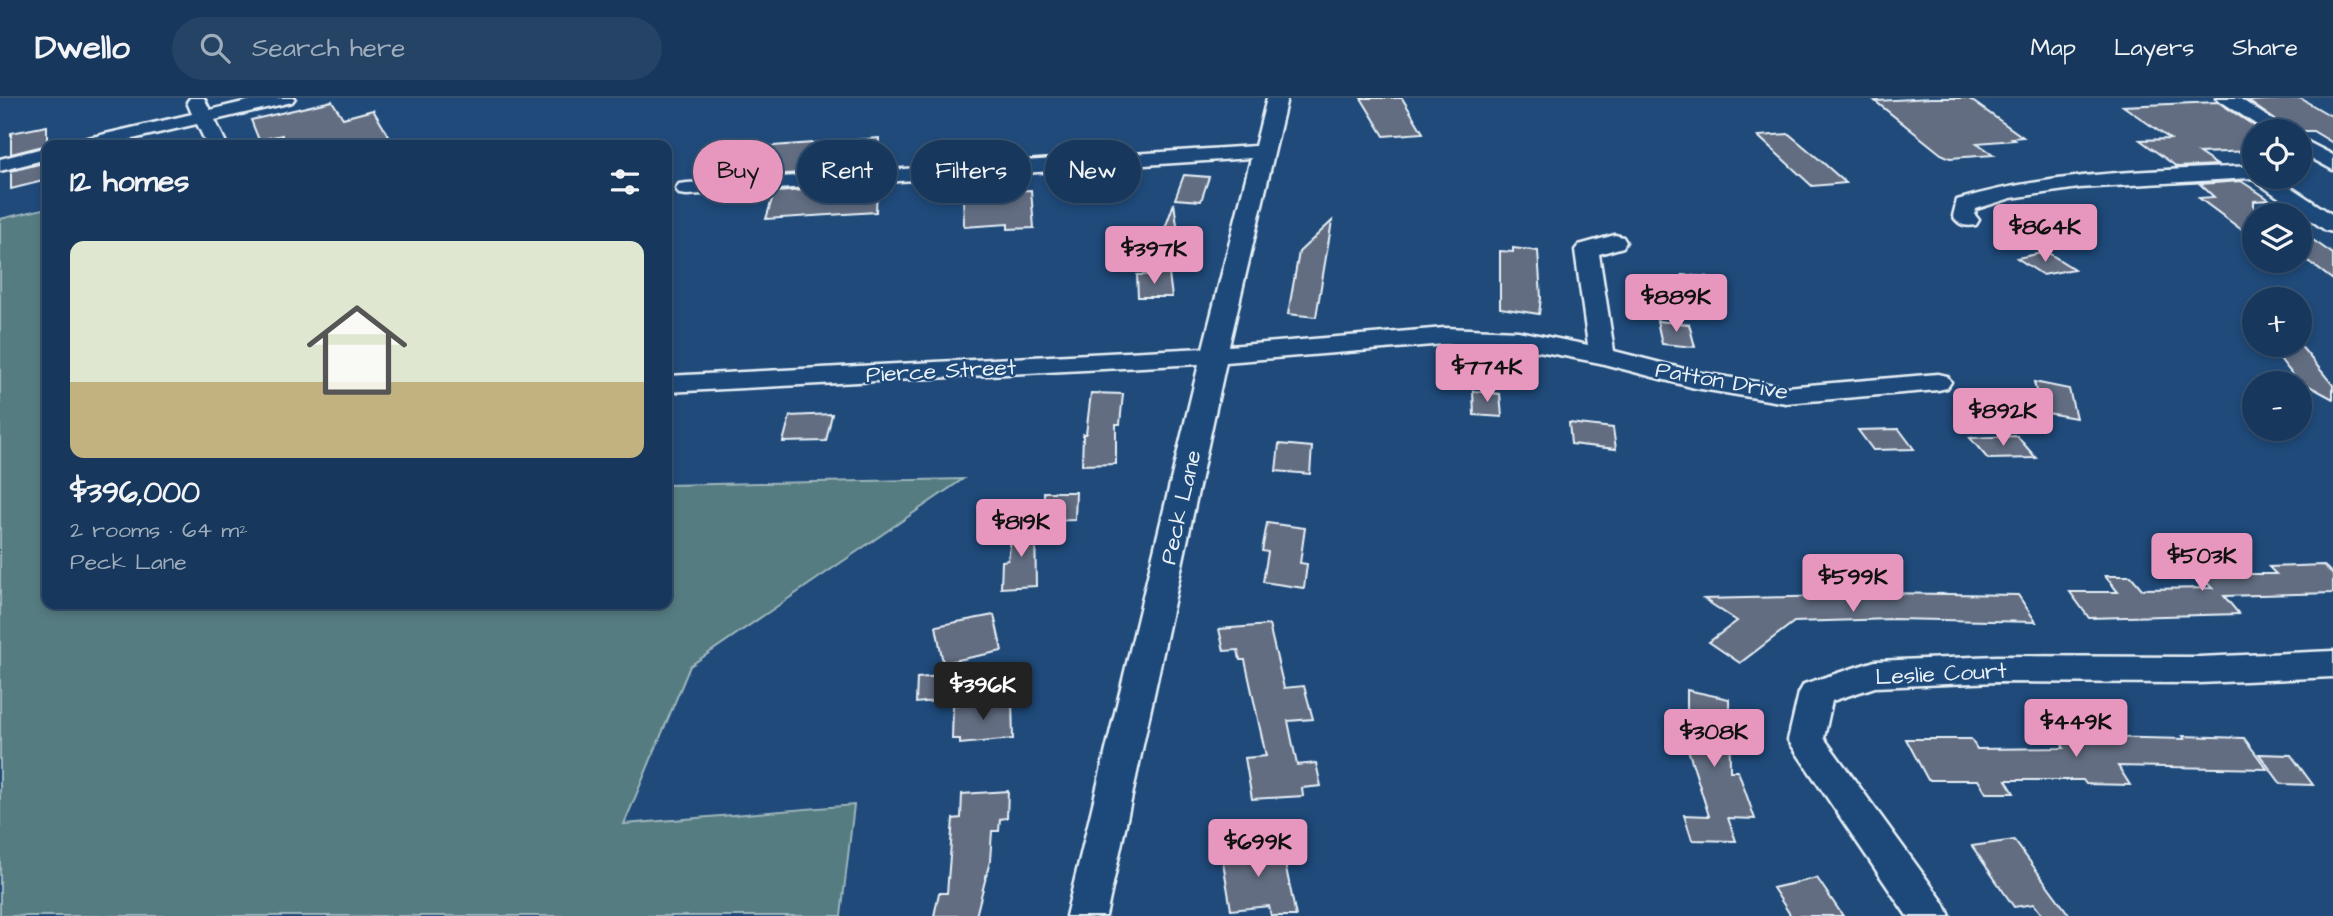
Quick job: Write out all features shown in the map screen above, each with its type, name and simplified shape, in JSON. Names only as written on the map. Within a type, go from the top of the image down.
[{"type":"street","points":[[97,140],[198,107],[285,98]]},
{"type":"street","name":"Peck Lane","points":[[1086,916],[1277,98]]},
{"type":"street","points":[[2226,98],[2260,119]]},
{"type":"street","points":[[198,107],[209,123],[215,140]]},
{"type":"street","points":[[687,189],[1236,151],[1263,152]]},
{"type":"street","points":[[2312,152],[2333,165]]},
{"type":"street","points":[[0,165],[42,154]]},
{"type":"street","points":[[2312,168],[2333,165]]},
{"type":"street","points":[[1968,220],[1964,216],[1965,205],[2008,192],[2079,182],[2242,173]]},
{"type":"street","points":[[2279,189],[2333,225]]},
{"type":"street","points":[[1602,356],[1587,250],[1615,242]]},
{"type":"street","name":"Patton Drive","points":[[1215,355],[1445,336],[1518,339],[1602,356],[1695,380],[1786,395],[1938,382]]},
{"type":"street","name":"Pierce Street","points":[[672,384],[1215,355]]},
{"type":"street","name":"Leslie Court","points":[[1930,916],[1805,740],[1816,693],[1875,674],[1997,669],[2199,670],[2333,664]]},
{"type":"green space","points":[[42,209],[42,609],[672,609],[672,485],[963,479],[690,666],[624,824],[854,805],[841,916],[0,916],[0,219]]},
{"type":"building","points":[[1361,98],[1402,98],[1423,133],[1384,136]]},
{"type":"building","points":[[1968,98],[2023,137],[1977,143],[1994,155],[1950,158],[1941,154],[1875,101]]},
{"type":"building","points":[[2300,98],[2333,117],[2333,143],[2312,131],[2312,119],[2274,119],[2248,101]]},
{"type":"building","points":[[332,101],[343,118],[373,110],[391,140],[282,140],[282,135],[259,140],[251,120]]},
{"type":"building","points":[[2218,102],[2244,119],[2242,151],[2199,153],[2217,165],[2177,167],[2140,140],[2170,139],[2123,106]]},
{"type":"building","points":[[47,126],[47,140],[42,140],[42,146],[11,154],[11,133]]},
{"type":"building","points":[[1789,134],[1846,183],[1812,186],[1758,136]]},
{"type":"building","points":[[797,144],[797,173],[783,174],[783,145]]},
{"type":"building","points":[[42,163],[42,181],[11,189],[11,171]]},
{"type":"building","points":[[1184,175],[1209,177],[1201,201],[1175,199]]},
{"type":"building","points":[[2241,181],[2242,189],[2253,189],[2270,200],[2242,203],[2242,230],[2199,198],[2214,197],[2200,184]]},
{"type":"building","points":[[1031,190],[1034,228],[1008,229],[1008,224],[964,227],[963,203],[1031,203]]},
{"type":"building","points":[[797,191],[797,203],[876,203],[876,212],[766,219],[771,203],[783,203],[783,192]]},
{"type":"building","points":[[1174,203],[1182,261],[1153,262]]},
{"type":"building","points":[[1332,221],[1316,317],[1288,314],[1299,252]]},
{"type":"building","points":[[2312,239],[2333,254],[2333,280],[2312,264]]},
{"type":"building","points":[[1513,248],[1538,251],[1541,298],[1539,314],[1500,308],[1500,251],[1513,252]]},
{"type":"building","points":[[2047,252],[2074,269],[2043,275],[2017,258]]},
{"type":"building","points":[[1169,274],[1172,297],[1138,297],[1137,275]]},
{"type":"building","points":[[1682,275],[1708,277],[1714,301],[1688,299]]},
{"type":"building","points":[[1657,321],[1689,324],[1695,347],[1662,344]]},
{"type":"building","points":[[2279,357],[2310,357],[2333,385],[2333,399],[2312,388],[2312,371],[2290,371]]},
{"type":"building","points":[[2034,382],[2069,389],[2076,418],[2041,412]]},
{"type":"building","points":[[1473,391],[1500,394],[1502,417],[1474,415]]},
{"type":"building","points":[[1091,393],[1123,394],[1120,424],[1116,424],[1116,464],[1082,465],[1083,434],[1086,434]]},
{"type":"building","points":[[832,414],[826,441],[783,442],[790,416]]},
{"type":"building","points":[[1569,423],[1613,428],[1616,449],[1571,444]]},
{"type":"building","points":[[1899,429],[1914,449],[1873,450],[1858,430]]},
{"type":"building","points":[[2017,436],[2036,458],[1988,459],[1970,438]]},
{"type":"building","points":[[1279,444],[1312,447],[1310,474],[1276,471]]},
{"type":"building","points":[[1044,492],[1076,492],[1075,520],[1043,521]]},
{"type":"building","points":[[1267,523],[1305,528],[1300,563],[1307,564],[1304,588],[1263,582],[1268,552],[1262,551]]},
{"type":"building","points":[[1013,525],[1035,525],[1036,586],[1001,588],[1002,561],[1008,560]]},
{"type":"building","points":[[2323,565],[2333,574],[2333,593],[2224,596],[2239,614],[2089,618],[2070,592],[2118,592],[2105,576],[2131,576],[2142,589],[2212,588],[2199,574],[2276,574],[2269,567]]},
{"type":"building","points":[[1878,593],[2018,595],[2036,622],[1893,619],[1794,622],[1740,663],[1709,642],[1737,621],[1704,599],[1880,595]]},
{"type":"building","points":[[994,615],[1002,651],[943,663],[936,626]]},
{"type":"building","points":[[1269,625],[1284,688],[1304,686],[1313,719],[1288,721],[1297,765],[1316,763],[1321,786],[1302,788],[1303,796],[1252,799],[1245,758],[1266,756],[1245,660],[1240,660],[1238,650],[1224,651],[1219,629]]},
{"type":"building","points":[[954,675],[954,699],[916,703],[917,678]]},
{"type":"building","points":[[1687,690],[1729,699],[1730,771],[1738,771],[1755,819],[1728,818],[1736,841],[1692,840],[1684,815],[1709,816],[1687,746]]},
{"type":"building","points":[[1012,700],[1013,739],[960,744],[960,739],[952,739],[953,705]]},
{"type":"building","points":[[2057,736],[2244,738],[2267,769],[2118,766],[2130,785],[2086,784],[2083,780],[2006,780],[2014,793],[1986,793],[1978,780],[1928,780],[1906,739],[1971,739],[1977,749],[2064,748]]},
{"type":"building","points":[[2259,754],[2291,755],[2313,785],[2281,784]]},
{"type":"building","points":[[1008,791],[1007,818],[1000,819],[999,831],[992,831],[990,861],[976,916],[934,916],[939,893],[947,893],[953,819],[961,818],[962,794]]},
{"type":"building","points":[[2014,840],[2070,916],[2043,916],[2034,904],[2014,907],[1972,846]]},
{"type":"building","points":[[1281,844],[1296,916],[1271,916],[1269,906],[1231,910],[1221,850]]},
{"type":"building","points":[[1817,878],[1843,916],[1791,916],[1773,888]]}]
